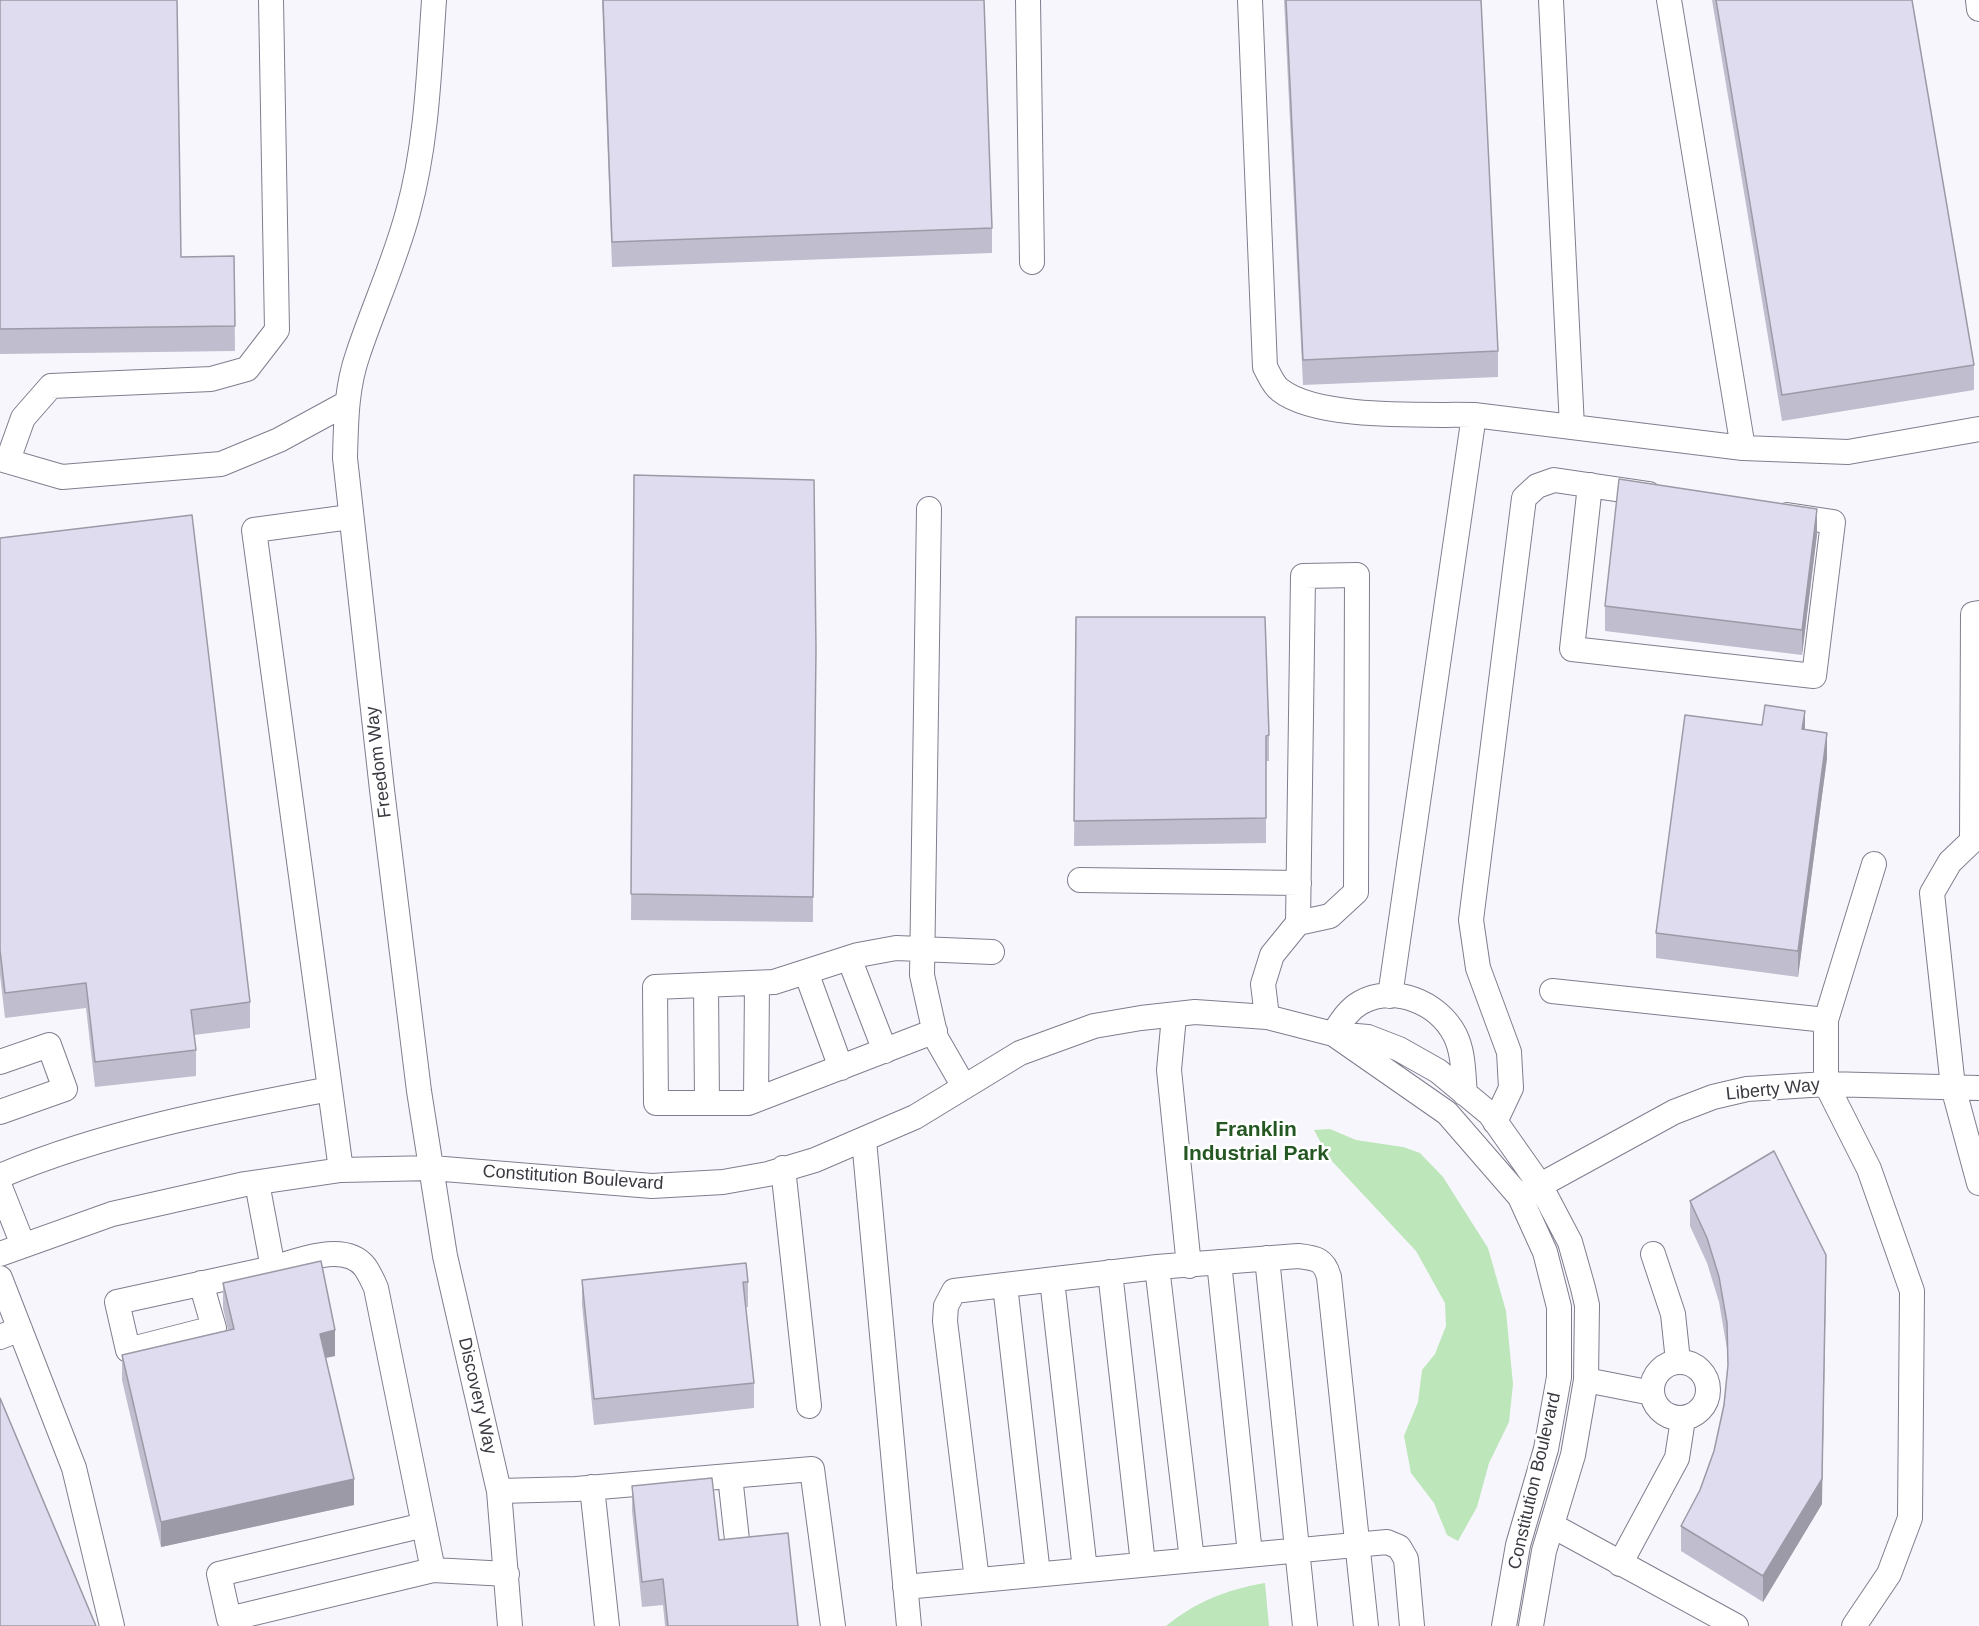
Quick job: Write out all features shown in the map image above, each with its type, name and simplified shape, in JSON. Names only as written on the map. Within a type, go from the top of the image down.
[{"type":"street","points":[[271,0],[277,330],[247,369],[211,380],[51,386],[23,418],[4,459],[62,477],[221,464],[279,440],[346,403]]},
{"type":"street","name":"Freedom Way","points":[[432,1168],[419,1091],[350,517],[345,458],[346,403],[357,356],[388,278],[424,143],[434,0]]},
{"type":"street","points":[[1028,0],[1032,262]]},
{"type":"street","points":[[1250,0],[1265,367],[1278,390],[1308,405],[1369,412],[1474,415],[1743,448],[1848,452],[1979,429]]},
{"type":"street","points":[[1551,0],[1572,427]]},
{"type":"street","points":[[1670,0],[1743,448]]},
{"type":"street","points":[[1978,0],[1979,9]]},
{"type":"street","points":[[1390,996],[1474,415]]},
{"type":"street","points":[[1496,1122],[1511,1088],[1509,1052],[1478,968],[1472,920],[1524,498],[1537,486],[1554,480],[1672,498]]},
{"type":"street","points":[[1590,485],[1572,649],[1814,676],[1833,522],[1764,512]]},
{"type":"street","points":[[929,509],[922,975],[935,1031],[963,1085]]},
{"type":"street","points":[[341,1170],[254,530],[350,517]]},
{"type":"street","points":[[1267,1017],[1263,984],[1272,955],[1298,923],[1304,576],[1357,575],[1356,892],[1330,916],[1298,923]]},
{"type":"street","points":[[1979,613],[1973,614],[1976,850],[1950,862],[1932,893],[1953,1087],[1979,1183]]},
{"type":"street","points":[[1854,1626],[1889,1574],[1910,1518],[1912,1291],[1869,1169],[1826,1084],[1826,1020],[1874,864]]},
{"type":"street","points":[[1080,880],[1299,883]]},
{"type":"street","points":[[935,1031],[748,1103],[656,1103],[655,987],[774,982],[849,958],[896,948],[992,952]]},
{"type":"street","points":[[849,958],[885,1051]]},
{"type":"street","points":[[806,972],[840,1068]]},
{"type":"street","points":[[756,1100],[757,983]]},
{"type":"street","points":[[706,985],[707,1103]]},
{"type":"street","points":[[1552,991],[1826,1020]]},
{"type":"street","points":[[1333,1034],[1345,1016],[1359,1004],[1374,997],[1390,996],[1420,1000],[1436,1010],[1447,1022],[1459,1045],[1465,1094]]},
{"type":"street","name":"Constitution Boulevard","points":[[0,1254],[112,1214],[244,1184],[258,1184],[341,1170],[432,1168],[652,1186],[723,1182],[768,1174],[783,1167],[815,1160],[915,1117],[963,1085],[976,1082],[1020,1053],[1094,1026],[1141,1018],[1195,1012],[1267,1017],[1333,1034],[1368,1037],[1399,1049],[1438,1071],[1496,1122],[1530,1191],[1557,1294],[1559,1377],[1546,1449],[1518,1545],[1504,1626]]},
{"type":"street","points":[[1174,1016],[1170,1070],[1189,1266]]},
{"type":"street","name":"Constitution Boulevard","points":[[1333,1034],[1447,1113],[1530,1191],[1570,1242],[1587,1305],[1586,1380],[1573,1455],[1544,1551],[1531,1626]]},
{"type":"street","points":[[0,1062],[49,1045],[65,1089],[0,1112]]},
{"type":"street","name":"Liberty Way","points":[[1530,1191],[1674,1112],[1713,1097],[1747,1089],[1826,1084],[1979,1088]]},
{"type":"street","points":[[0,1176],[43,1158],[213,1111],[330,1089]]},
{"type":"street","points":[[864,1140],[909,1626]]},
{"type":"street","points":[[783,1167],[809,1406]]},
{"type":"street","name":"Discovery Way","points":[[432,1168],[445,1256],[498,1491],[510,1626]]},
{"type":"street","points":[[258,1184],[273,1268]]},
{"type":"street","points":[[0,1187],[23,1245]]},
{"type":"street","points":[[1653,1254],[1673,1314],[1678,1361]]},
{"type":"street","points":[[201,1284],[314,1256],[343,1255],[363,1265],[376,1288],[433,1570]]},
{"type":"street","points":[[977,1580],[945,1313],[946,1305],[954,1291],[1157,1267],[1298,1256],[1318,1259],[1325,1264],[1329,1277],[1366,1626]]},
{"type":"street","points":[[1267,1258],[1305,1626]]},
{"type":"street","points":[[1219,1262],[1250,1554]]},
{"type":"street","points":[[1157,1267],[1192,1560]]},
{"type":"street","points":[[1110,1272],[1143,1564]]},
{"type":"street","points":[[0,1278],[10,1333],[74,1468],[112,1626]]},
{"type":"street","points":[[1052,1280],[1085,1570]]},
{"type":"street","points":[[1005,1285],[1038,1574]]},
{"type":"street","points":[[1678,1361],[1687,1362],[1702,1371],[1709,1387],[1705,1405],[1692,1416],[1683,1419],[1674,1418],[1659,1409],[1652,1393],[1656,1375],[1669,1364],[1678,1361]]},
{"type":"street","points":[[1586,1380],[1652,1393]]},
{"type":"street","points":[[1620,1564],[1677,1458],[1683,1419]]},
{"type":"street","points":[[498,1491],[592,1487],[812,1469],[832,1626]]},
{"type":"street","points":[[729,1476],[738,1549]]},
{"type":"street","points":[[592,1487],[607,1626]]},
{"type":"street","points":[[424,1525],[219,1574],[229,1619],[433,1570],[507,1574]]},
{"type":"street","points":[[1553,1526],[1736,1626]]},
{"type":"street","points":[[905,1587],[1387,1542],[1399,1547],[1406,1559],[1412,1626]]},
{"type":"green space","points":[[1330,1129],[1356,1140],[1403,1147],[1420,1153],[1443,1177],[1488,1248],[1506,1311],[1513,1384],[1509,1422],[1489,1463],[1477,1507],[1458,1541],[1447,1535],[1434,1503],[1411,1473],[1404,1436],[1418,1402],[1422,1370],[1435,1354],[1446,1326],[1445,1303],[1416,1251],[1329,1158],[1314,1130]]},
{"type":"green space","points":[[1265,1583],[1269,1626],[1166,1626],[1200,1603],[1238,1589]]},
{"type":"building","points":[[0,0],[177,0],[181,257],[234,256],[235,326],[0,329]]},
{"type":"building","points":[[603,0],[984,0],[992,228],[612,242]]},
{"type":"building","points":[[1286,0],[1481,0],[1498,351],[1303,360]]},
{"type":"building","points":[[1716,0],[1912,0],[1974,365],[1782,395]]},
{"type":"building","points":[[634,475],[814,480],[816,650],[813,897],[631,894]]},
{"type":"building","points":[[1619,479],[1817,509],[1802,630],[1605,606]]},
{"type":"building","points":[[192,515],[250,1002],[191,1010],[196,1050],[95,1062],[86,983],[5,993],[0,950],[0,538]]},
{"type":"building","points":[[1076,617],[1265,617],[1269,735],[1266,736],[1266,818],[1074,821]]},
{"type":"building","points":[[1765,705],[1805,711],[1802,729],[1827,733],[1798,951],[1656,933],[1685,715],[1762,725]]},
{"type":"building","points":[[1774,1151],[1826,1255],[1822,1479],[1763,1576],[1681,1526],[1700,1490],[1714,1451],[1724,1405],[1728,1365],[1727,1323],[1719,1277],[1707,1238],[1690,1201]]},
{"type":"building","points":[[321,1261],[335,1330],[320,1334],[354,1479],[161,1522],[122,1355],[234,1329],[223,1283]]},
{"type":"building","points":[[746,1263],[748,1282],[743,1282],[754,1383],[594,1399],[582,1280]]},
{"type":"building","points":[[0,1398],[96,1626],[0,1626]]},
{"type":"building","points":[[712,1478],[719,1540],[788,1533],[798,1626],[668,1626],[663,1579],[642,1582],[632,1486]]},
{"type":"district","name":"Franklin Industrial Park","points":[[1256,1142]]}]
